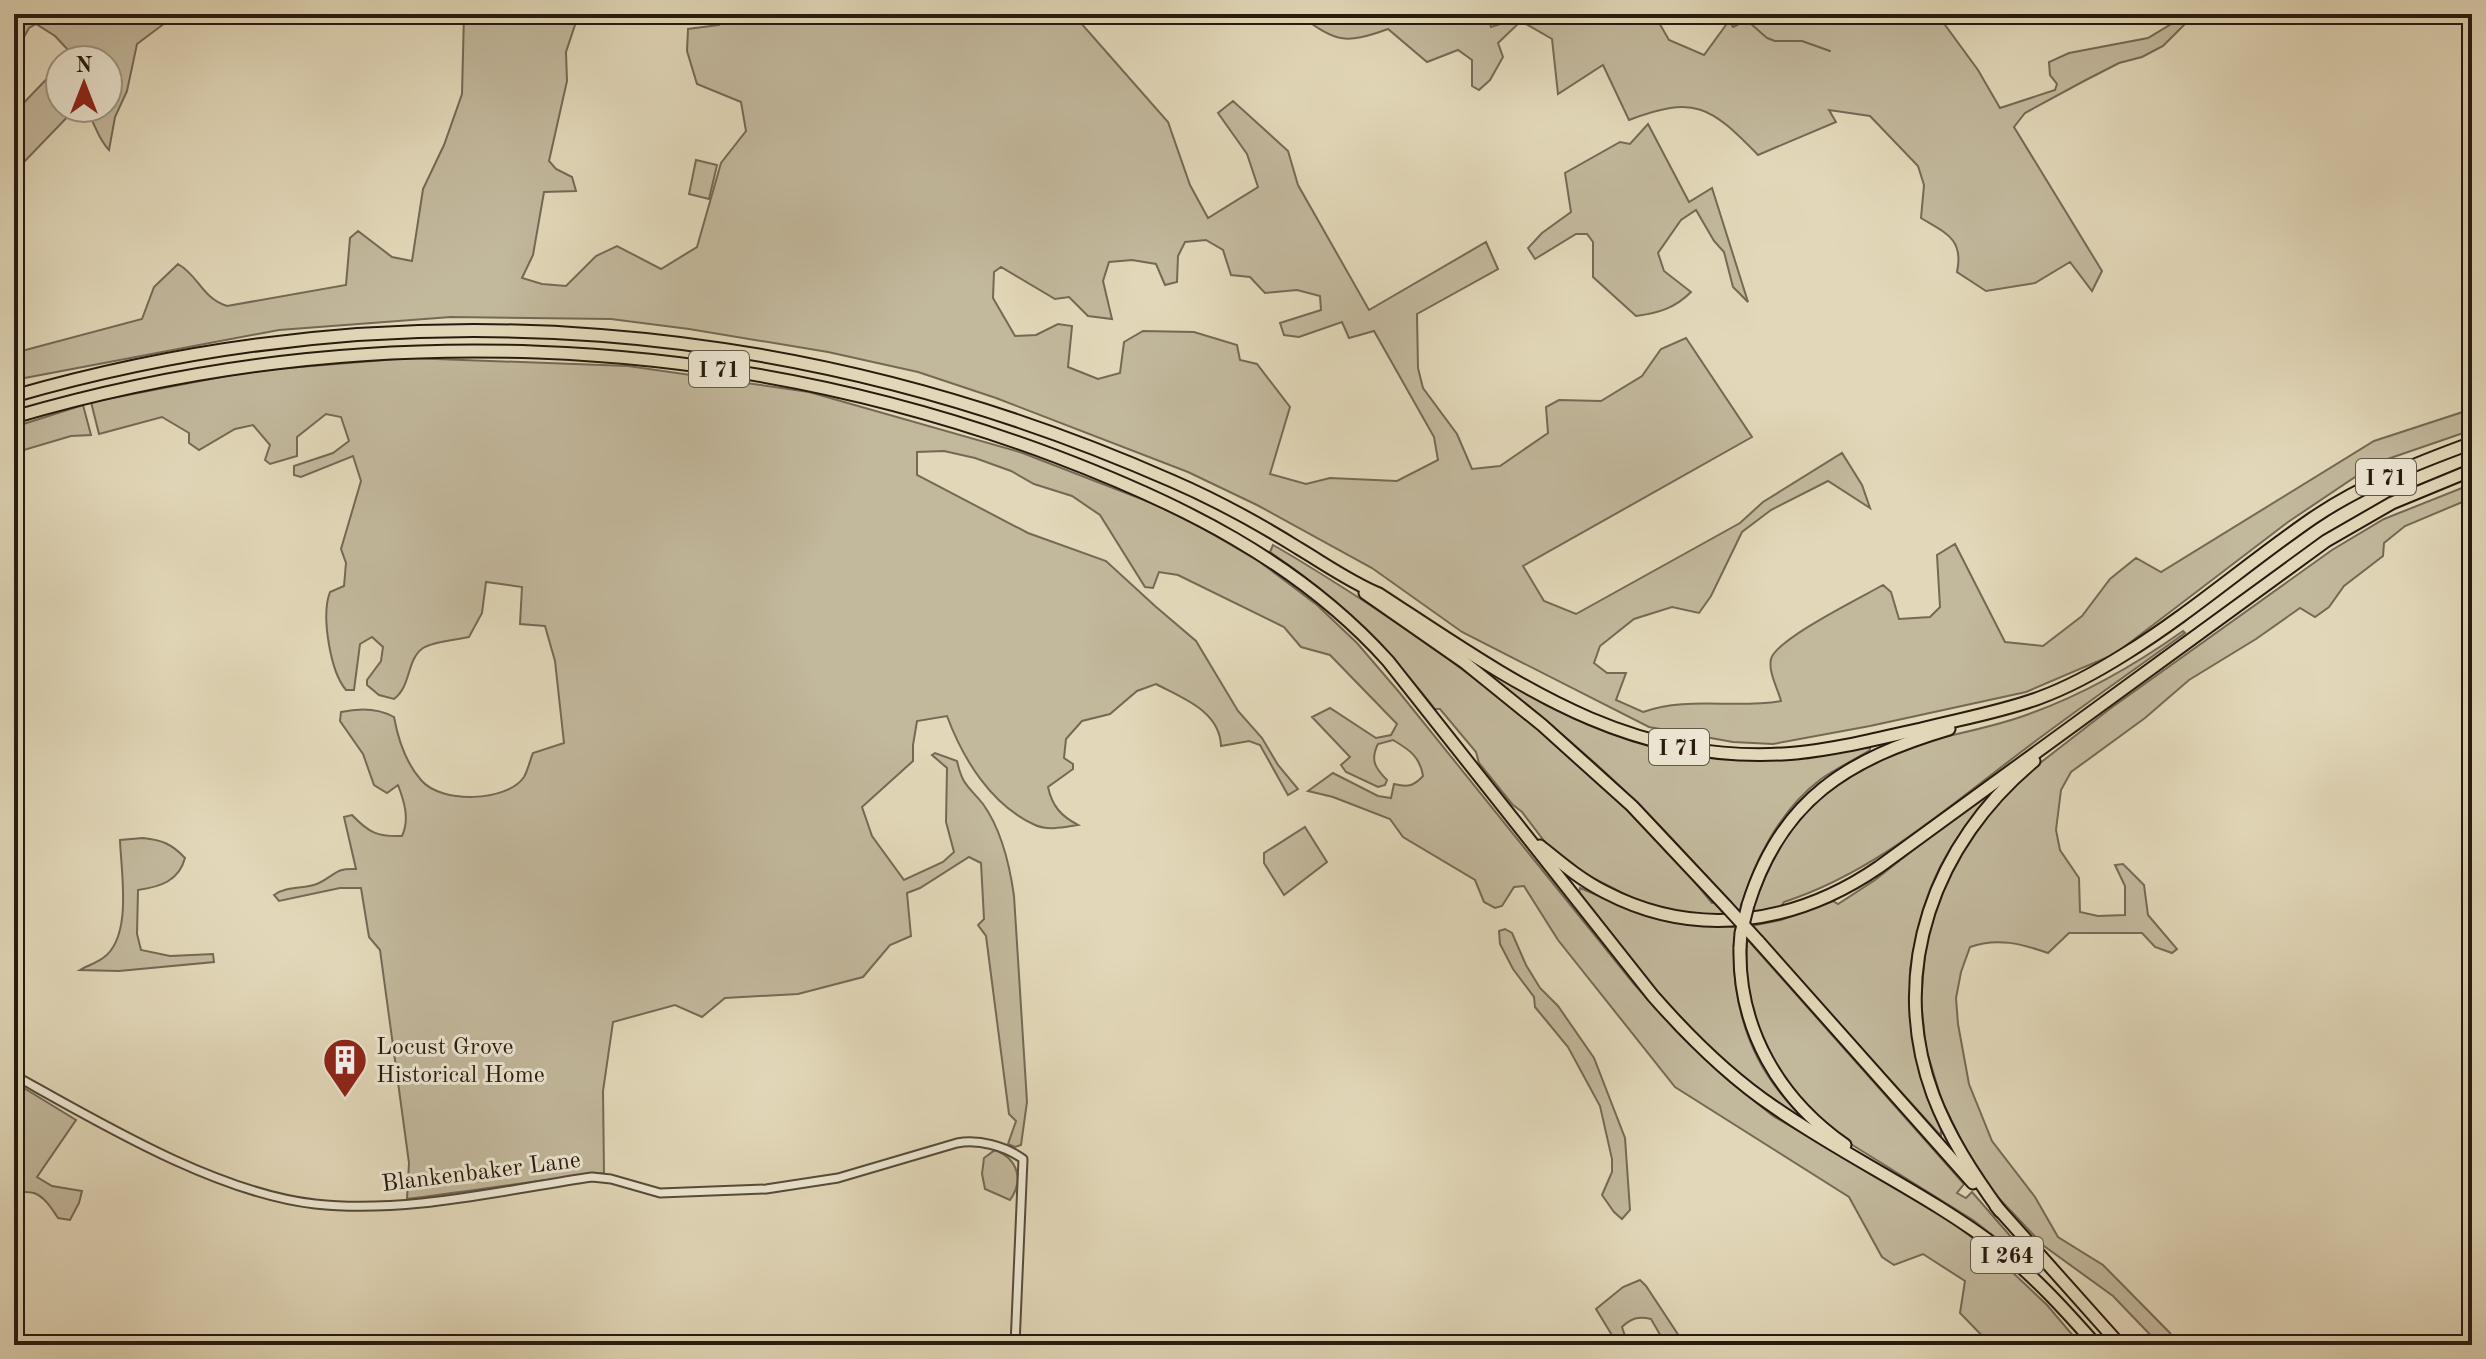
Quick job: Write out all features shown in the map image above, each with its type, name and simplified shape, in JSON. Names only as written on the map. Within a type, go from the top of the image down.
[{"type":"highway","name":"I 71","points":[[14,396],[190,355],[402,331],[540,330],[646,337],[771,355],[888,381],[967,403],[1065,437],[1198,492],[1356,584],[1379,594],[1494,669],[1564,709],[1619,731],[1695,750],[1764,754],[1826,749],[2036,699],[2092,674],[2127,653],[2313,518],[2353,494],[2414,465],[2472,443]]},
{"type":"highway","name":"I 71","points":[[14,417],[157,381],[265,364],[356,355],[468,350],[612,356],[704,366],[822,387],[917,411],[1030,447],[1126,485],[1232,536],[1291,573],[1372,644],[1530,838],[1585,881],[1627,902],[1649,910],[1713,920],[1761,918],[1785,913],[1827,897],[1863,877],[2326,541],[2392,503],[2472,470]]},
{"type":"highway","points":[[1356,584],[1368,596],[1464,662],[1542,725],[1647,821],[2000,1211]]},
{"type":"highway","points":[[1901,1184],[1893,1175],[1820,1125],[1774,1074],[1763,1055],[1743,994],[1740,947],[1748,905],[1763,862],[1788,822],[1839,775],[1891,749],[2028,706],[2036,699]]},
{"type":"highway","points":[[2000,1211],[1959,1150],[1932,1091],[1919,1031],[1917,976],[1920,948],[1937,887],[1958,845],[1974,822],[2008,784],[2086,715]]},
{"type":"highway","points":[[1530,838],[1653,996],[1699,1046],[1774,1107],[1901,1184]]},
{"type":"highway","name":"I 264","points":[[1901,1184],[2008,1256],[2046,1290],[2096,1345]]},
{"type":"highway","name":"I 264","points":[[2000,1211],[2120,1345]]},
{"type":"street","name":"Blankenbaker Lane","points":[[14,1075],[120,1133],[211,1175],[272,1196],[317,1204],[401,1204],[592,1177],[611,1179],[660,1193],[766,1189],[838,1178],[957,1143],[976,1142],[996,1146],[1023,1159],[1015,1345]]},
{"type":"shaded area","points":[[14,14],[177,14],[137,44],[124,98],[124,44],[63,44],[36,24],[29,28],[14,55]]},
{"type":"shaded area","points":[[464,14],[634,14],[635,18],[628,22],[578,16],[566,52],[567,81],[549,161],[556,169],[572,177],[576,191],[544,192],[533,255],[522,278],[566,286],[596,256],[617,246],[661,269],[697,247],[721,163],[746,131],[741,102],[697,84],[687,51],[688,29],[719,25],[716,14],[1073,14],[1168,122],[1190,185],[1208,218],[1258,187],[1247,154],[1218,113],[1233,101],[1288,151],[1298,185],[1369,310],[1486,242],[1498,269],[1417,314],[1418,368],[1423,388],[1457,434],[1472,469],[1500,466],[1548,433],[1546,407],[1559,400],[1601,401],[1642,376],[1661,349],[1686,338],[1752,437],[1523,566],[1544,601],[1576,614],[1740,523],[1763,502],[1842,453],[1862,485],[1870,508],[1828,481],[1771,510],[1742,532],[1711,596],[1699,613],[1672,607],[1634,619],[1600,646],[1594,663],[1607,673],[1626,673],[1616,700],[1643,712],[1677,705],[1781,701],[1771,669],[1771,659],[1776,651],[1803,630],[1883,585],[1891,592],[1899,619],[1930,617],[1940,607],[1937,555],[1955,544],[2005,642],[2043,646],[2082,616],[2110,579],[2136,558],[2161,572],[2374,441],[2472,409],[2472,430],[2376,463],[2288,522],[2115,654],[2026,692],[1773,744],[1733,742],[1649,727],[1462,632],[1372,568],[1257,505],[1188,472],[996,398],[918,372],[828,352],[611,319],[451,317],[279,330],[14,380],[14,353],[142,319],[154,287],[178,264],[212,298],[227,306],[346,285],[350,238],[358,231],[392,257],[412,261],[423,189],[444,145],[462,94]],"holes":[[[1206,240],[1223,250],[1231,275],[1250,277],[1265,293],[1297,290],[1320,296],[1321,310],[1280,323],[1284,335],[1299,337],[1342,322],[1349,338],[1374,331],[1434,437],[1438,460],[1397,481],[1330,478],[1306,484],[1270,474],[1290,407],[1257,364],[1240,360],[1237,345],[1194,332],[1143,331],[1124,342],[1120,373],[1098,379],[1068,367],[1072,326],[1058,324],[1036,335],[1015,336],[993,298],[994,272],[1001,267],[1055,299],[1069,297],[1088,316],[1112,319],[1103,281],[1109,262],[1132,260],[1156,264],[1165,285],[1177,282],[1178,256],[1185,242]]]},
{"type":"shaded area","points":[[1298,14],[1487,14],[1491,27],[1532,14],[1654,14],[1669,40],[1704,55],[1734,14],[1937,14],[1978,70],[2000,108],[2055,90],[2057,84],[2050,75],[2049,62],[2069,53],[2148,38],[2178,20],[2194,15],[2163,46],[2142,57],[2119,63],[2025,113],[2014,127],[2102,271],[2092,291],[2070,262],[2035,283],[1986,291],[1957,272],[1958,252],[1951,238],[1921,218],[1924,185],[1918,166],[1870,116],[1829,110],[1836,122],[1758,155],[1727,125],[1700,110],[1670,108],[1629,120],[1603,65],[1558,94],[1552,39],[1521,21],[1498,43],[1503,57],[1490,80],[1479,90],[1472,86],[1472,60],[1458,50],[1427,62],[1388,29],[1361,37],[1341,38]]},
{"type":"shaded area","points":[[44,82],[44,124],[61,124],[22,164],[14,184],[14,113]]},
{"type":"shaded area","points":[[94,124],[114,124],[109,150]]},
{"type":"shaded area","points":[[1648,124],[1689,202],[1712,188],[1748,302],[1733,287],[1724,252],[1696,210],[1681,220],[1658,253],[1664,271],[1691,292],[1673,306],[1652,313],[1636,316],[1593,277],[1593,242],[1587,234],[1576,234],[1535,259],[1528,248],[1542,233],[1571,212],[1565,173],[1620,142],[1630,144]]},
{"type":"shaded area","points":[[696,160],[717,165],[709,199],[689,194]]},
{"type":"shaded area","points":[[409,358],[628,366],[809,392],[1020,452],[1175,512],[1260,562],[1317,605],[1357,643],[1634,984],[1680,1035],[1773,1116],[1944,1216],[1991,1252],[2047,1305],[2081,1345],[1991,1345],[1960,1313],[1965,1281],[1923,1254],[1894,1265],[1882,1257],[1849,1197],[1675,1087],[1558,940],[1524,886],[1514,887],[1502,906],[1495,908],[1484,902],[1475,880],[1403,837],[1390,819],[1333,797],[1308,791],[1333,773],[1378,796],[1391,798],[1394,784],[1410,785],[1423,776],[1413,755],[1393,740],[1378,744],[1374,755],[1377,768],[1387,780],[1385,785],[1378,787],[1346,772],[1341,765],[1350,757],[1312,717],[1330,708],[1376,738],[1391,735],[1397,724],[1330,655],[1301,647],[1284,627],[1178,575],[1159,572],[1153,588],[1145,587],[1100,515],[1072,496],[1034,484],[1011,471],[975,458],[944,451],[917,452],[917,475],[1028,533],[1106,561],[1196,641],[1238,711],[1262,738],[1278,765],[1298,789],[1288,795],[1260,745],[1249,741],[1221,746],[1219,734],[1207,715],[1156,684],[1137,691],[1110,714],[1082,721],[1066,739],[1064,758],[1073,764],[1073,769],[1048,787],[1058,810],[1078,825],[1045,828],[1019,816],[992,793],[970,764],[947,716],[917,721],[913,761],[862,807],[872,836],[904,880],[943,862],[954,852],[946,822],[947,768],[932,755],[935,753],[957,761],[964,781],[995,825],[1014,896],[1027,1102],[1021,1145],[1015,1147],[1008,1144],[1016,1121],[1009,1114],[986,936],[978,925],[984,919],[981,863],[969,857],[907,893],[911,936],[890,945],[863,977],[798,994],[725,998],[702,1017],[675,1005],[613,1022],[603,1091],[604,1173],[407,1199],[409,1163],[380,950],[369,937],[361,888],[340,888],[279,901],[274,895],[313,885],[340,871],[356,869],[344,817],[352,815],[380,835],[402,836],[406,823],[405,810],[398,785],[387,793],[374,785],[363,754],[340,721],[341,712],[368,710],[394,717],[403,750],[421,780],[430,788],[458,796],[489,795],[516,785],[524,777],[533,753],[564,743],[555,661],[545,626],[520,624],[522,587],[486,582],[482,613],[469,637],[423,648],[414,659],[404,687],[394,699],[379,695],[367,685],[367,680],[381,661],[383,647],[372,637],[360,644],[354,690],[346,690],[335,670],[326,614],[330,592],[344,586],[346,563],[341,549],[361,481],[353,456],[301,477],[294,475],[294,466],[333,453],[349,441],[341,417],[326,414],[297,437],[297,456],[270,464],[265,460],[270,445],[253,425],[235,429],[199,450],[189,443],[189,433],[162,417],[99,434],[91,402],[252,371]]},
{"type":"shaded area","points":[[83,405],[91,435],[71,436],[14,453],[14,427]]},
{"type":"shaded area","points":[[2472,484],[2472,498],[2405,526],[2384,543],[2383,556],[2344,586],[2329,607],[2315,617],[2300,608],[2189,680],[2145,718],[2071,772],[2061,790],[2056,830],[2060,850],[2079,878],[2080,912],[2098,916],[2125,915],[2125,886],[2115,865],[2123,864],[2144,885],[2148,915],[2177,949],[2172,953],[2155,947],[2142,933],[2069,933],[2048,953],[2009,943],[1990,942],[1970,947],[1956,998],[1958,1024],[1969,1084],[1992,1141],[2035,1197],[2058,1237],[2103,1265],[2179,1345],[2160,1345],[2113,1296],[2044,1246],[1994,1193],[1964,1146],[1942,1101],[1926,1049],[1921,1001],[1926,939],[1954,860],[1988,810],[2022,777],[2111,708],[2332,550],[2384,519]]},
{"type":"shaded area","points":[[1273,545],[1414,634],[1506,703],[1595,778],[1727,916],[1691,914],[1640,902],[1567,862],[1548,846],[1512,804],[1479,763],[1476,752],[1440,709],[1435,709],[1398,664],[1338,605],[1270,552]]},
{"type":"shaded area","points":[[2183,631],[2185,633],[1879,857],[1817,890],[1784,902],[1780,908],[1752,912],[1769,861],[1790,827],[1841,780],[1903,748],[2003,723],[2070,697],[2147,656]]},
{"type":"shaded area","points":[[1469,659],[1575,719],[1657,748],[1712,756],[1825,755],[1865,748],[1870,750],[1821,779],[1793,806],[1760,857],[1740,912],[1620,786]]},
{"type":"shaded area","points":[[1987,792],[1990,795],[1958,836],[1936,876],[1920,919],[1910,970],[1920,1075],[1941,1136],[1751,926],[1781,920],[1833,901],[1838,904],[1875,880]]},
{"type":"shaded area","points":[[1305,827],[1327,862],[1284,895],[1264,863],[1264,853]]},
{"type":"shaded area","points":[[143,838],[166,844],[185,858],[168,882],[138,890],[137,934],[141,950],[170,956],[213,954],[214,962],[119,971],[80,970],[103,958],[118,935],[123,903],[120,840]]},
{"type":"shaded area","points":[[1580,888],[1650,917],[1684,924],[1736,927],[1734,972],[1749,1038],[1769,1078],[1813,1128],[1748,1082],[1707,1047],[1624,952],[1579,893]]},
{"type":"shaded area","points":[[1505,929],[1512,933],[1540,988],[1558,1006],[1594,1058],[1625,1138],[1630,1210],[1622,1219],[1602,1195],[1612,1172],[1612,1159],[1600,1106],[1568,1047],[1535,1007],[1534,997],[1513,969],[1500,944],[1499,931]]},
{"type":"shaded area","points":[[1747,939],[1964,1184],[1957,1193],[1966,1198],[1972,1192],[2037,1270],[1973,1220],[1846,1141],[1795,1096],[1756,1030],[1746,980]]},
{"type":"shaded area","points":[[14,1082],[76,1120],[37,1177],[52,1186],[82,1191],[70,1220],[58,1218],[38,1195],[14,1190],[14,1171],[20,1166],[14,1161]]},
{"type":"shaded area","points":[[995,1150],[1009,1159],[1016,1171],[1017,1185],[1010,1200],[985,1189],[982,1174],[984,1158]]},
{"type":"shaded area","points":[[1640,1280],[1685,1345],[1666,1345],[1651,1319],[1643,1318],[1632,1320],[1622,1327],[1628,1345],[1618,1345],[1596,1309],[1623,1287]]},
{"type":"waterway","points":[[1725,14],[1733,27],[1743,22],[1750,23],[1775,41],[1802,41],[1830,51]]},
{"type":"place","name":"Locust Grove Historical Home","points":[[345,1099]]}]
